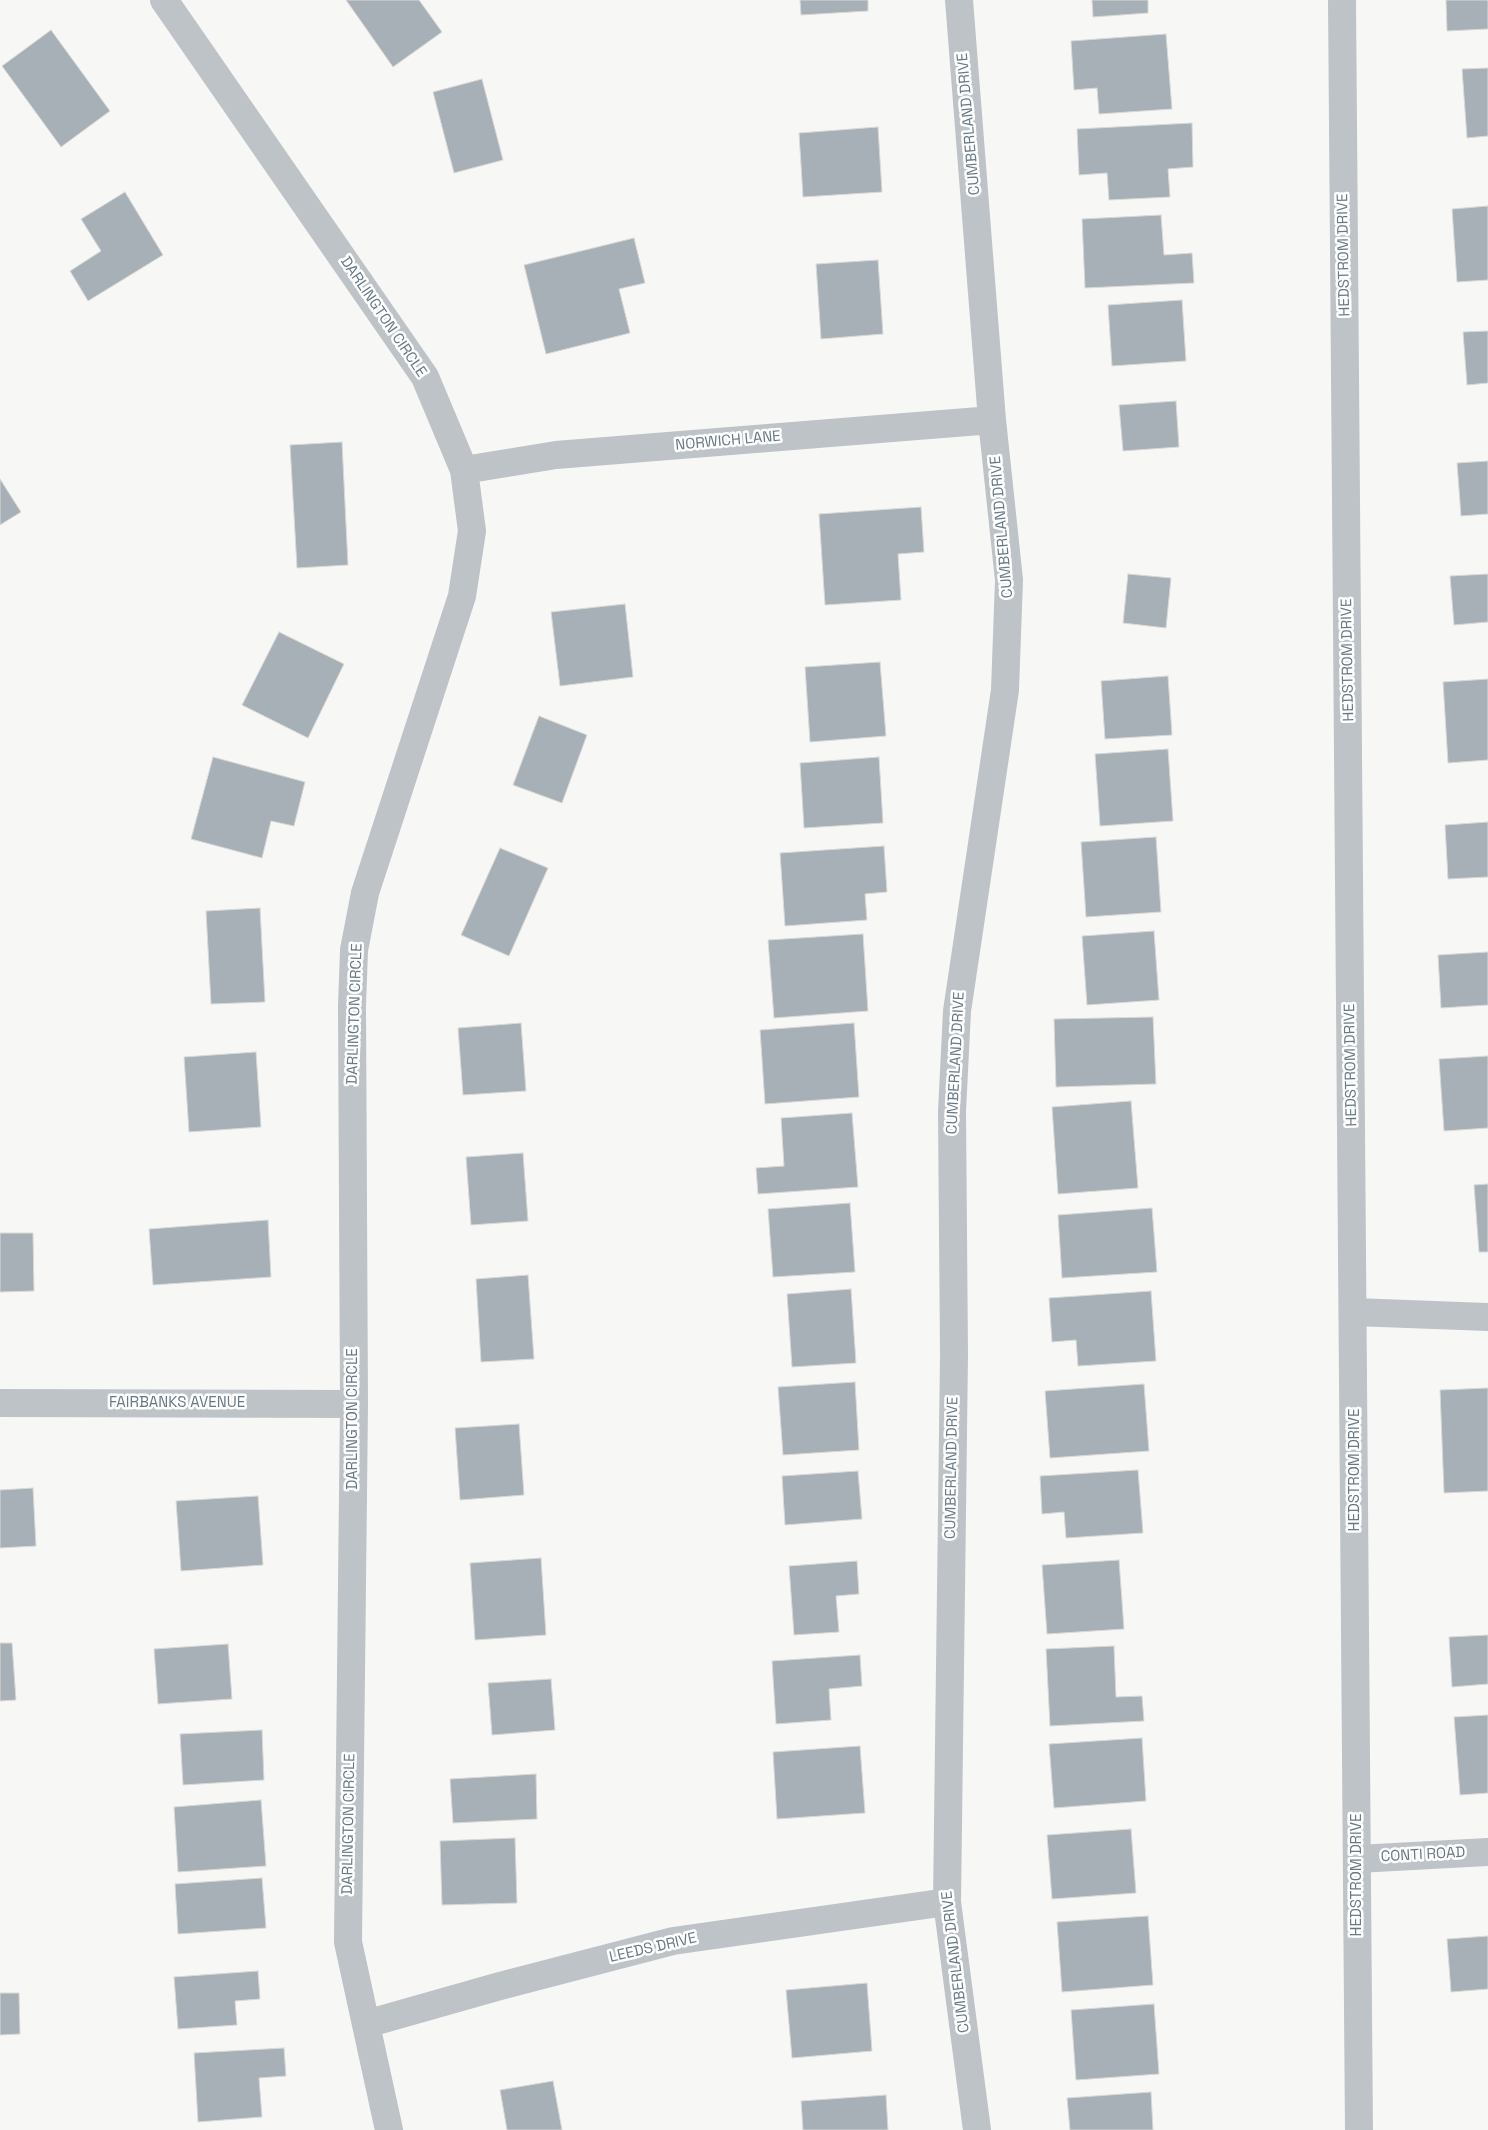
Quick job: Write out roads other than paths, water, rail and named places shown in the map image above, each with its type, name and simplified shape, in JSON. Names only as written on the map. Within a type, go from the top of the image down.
[{"type":"street","name":"DARLINGTON CIRCLE","points":[[164,0],[425,377],[464,470],[472,531],[462,596],[366,893],[354,950],[352,1006],[354,1404],[348,1942],[389,2130]]},
{"type":"street","name":"CUMBERLAND DRIVE","points":[[959,0],[992,420],[1009,580],[1005,690],[957,1011],[952,1111],[954,1355],[947,1902],[978,2130]]},
{"type":"street","name":"HEDSTROM DRIVE","points":[[1342,0],[1354,1312],[1359,2130]]},
{"type":"street","name":"NORWICH LANE","points":[[464,470],[556,454],[992,420]]},
{"type":"street","points":[[1354,1312],[1488,1317]]},
{"type":"street","name":"FAIRBANKS AVENUE","points":[[0,1403],[354,1404]]},
{"type":"street","name":"CONTI ROAD","points":[[1357,1858],[1488,1852]]},
{"type":"street","name":"LEEDS DRIVE","points":[[366,2024],[500,1986],[673,1941],[947,1902]]}]
